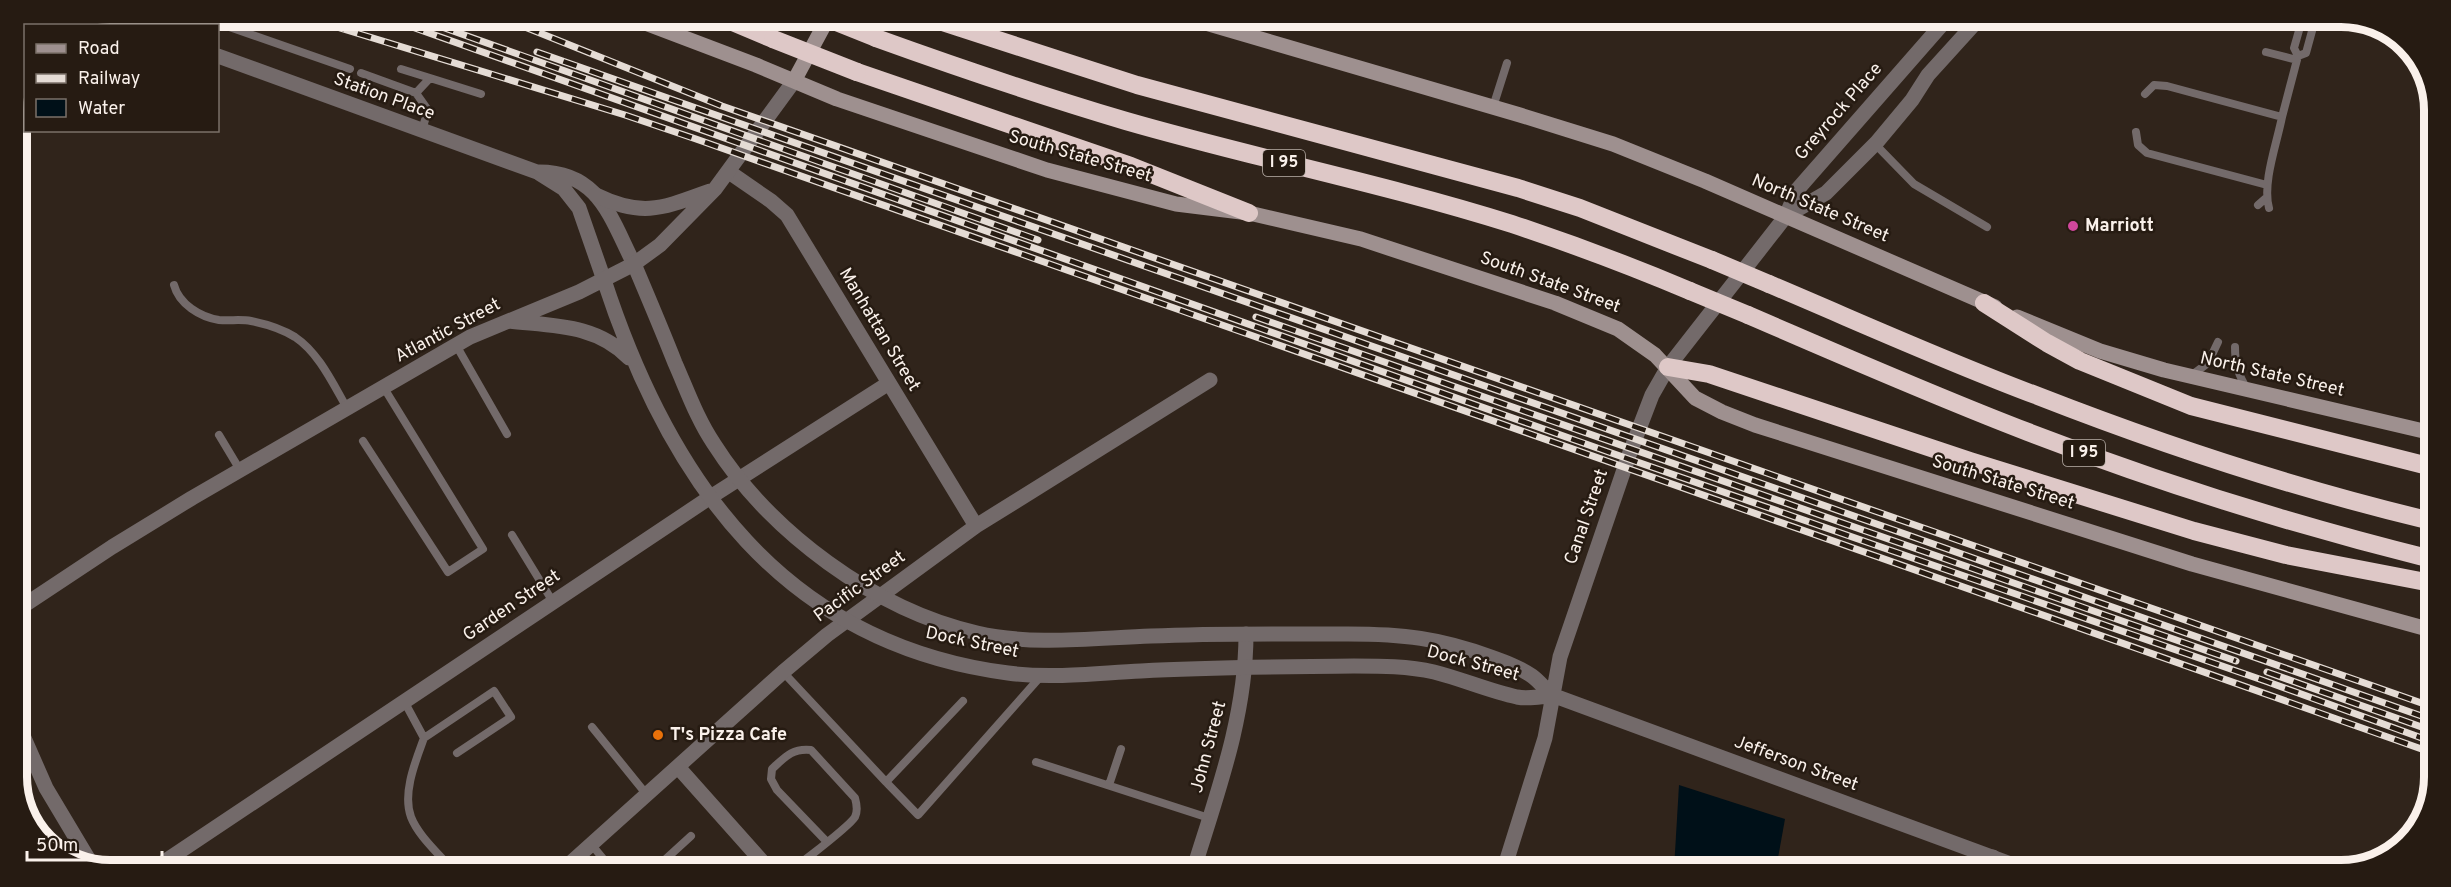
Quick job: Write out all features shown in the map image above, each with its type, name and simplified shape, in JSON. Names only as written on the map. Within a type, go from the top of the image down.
[{"type":"highway","points":[[744,27],[857,72],[1131,166],[1249,213]]},
{"type":"highway","name":"I 95","points":[[849,27],[1001,82],[1127,121],[1510,224],[1574,245],[1748,315],[1968,409],[2092,456],[2281,518],[2424,557]]},
{"type":"highway","name":"I 95","points":[[958,27],[1117,79],[1518,188],[1591,212],[1712,260],[1975,371],[2159,441],[2285,482],[2424,519]]},
{"type":"highway","points":[[1984,303],[2080,361],[2191,406],[2424,465]]},
{"type":"highway","points":[[1668,367],[1709,374],[1980,464],[2194,531],[2286,555],[2424,582]]},
{"type":"main road","name":"South State Street","points":[[655,27],[854,105],[1078,179],[1176,204],[1249,213],[1362,238],[1565,307],[1618,328],[1668,367],[1695,398],[1755,425],[2193,564],[2424,628]]},
{"type":"main road","name":"Atlantic Street","points":[[794,81],[822,27]]},
{"type":"main road","name":"North State Street","points":[[1219,27],[1613,144],[2100,351],[2191,376],[2424,431]]},
{"type":"street","name":"Greyrock Place","points":[[1786,216],[1797,189],[1940,27]]},
{"type":"street","points":[[1786,216],[1826,192],[1875,144],[1912,100],[1928,75],[1972,27]]},
{"type":"street","name":"Station Place","points":[[219,56],[421,132],[537,172],[564,189],[579,208],[604,280]]},
{"type":"street","name":"Atlantic Street","points":[[27,603],[112,547],[456,345],[506,321],[604,280],[634,264],[660,245],[715,189],[794,81]]},
{"type":"street","name":"Station Place","points":[[537,172],[555,172],[571,176],[584,183],[596,195],[609,214],[634,264]]},
{"type":"street","name":"Manhattan Street","points":[[729,172],[787,215],[976,526]]},
{"type":"street","points":[[596,195],[616,205],[647,210],[715,189]]},
{"type":"street","name":"Canal Street","points":[[1507,860],[1545,738],[1560,657],[1629,455],[1652,395],[1668,367],[1786,216]]},
{"type":"street","name":"Dock Street","points":[[634,264],[701,422],[712,442],[739,479],[774,518],[805,546],[837,571],[882,596],[939,621],[976,633],[1003,638],[1038,640],[1246,634],[1385,633],[1427,638],[1480,653],[1517,667],[1534,677],[1552,695]]},
{"type":"street","name":"Dock Street","points":[[604,280],[635,365],[674,441],[709,498],[730,525],[761,557],[814,601],[846,622],[904,647],[949,662],[1010,674],[1091,675],[1246,667],[1373,666],[1419,669],[1518,697],[1552,695]]},
{"type":"street","points":[[506,321],[560,326],[594,334],[617,346],[635,365]]},
{"type":"street","name":"Pacific Street","points":[[574,860],[783,672],[846,622],[976,526],[1210,381]]},
{"type":"street","name":"Garden Street","points":[[167,860],[709,498],[889,383]]},
{"type":"street","name":"John Street","points":[[1196,860],[1237,724],[1246,667],[1246,634]]},
{"type":"street","name":"Jefferson Street","points":[[1552,695],[2001,860]]},
{"type":"street","points":[[27,745],[46,788],[86,856]]},
{"type":"street","points":[[678,767],[761,860]]},
{"type":"lane","points":[[229,27],[350,69]]},
{"type":"lane","points":[[2269,208],[2266,198],[2267,185],[2298,58],[2294,48],[2300,27]]},
{"type":"lane","points":[[2266,52],[2298,58],[2306,53],[2312,31],[2310,27]]},
{"type":"lane","points":[[1493,107],[1507,63]]},
{"type":"lane","points":[[401,69],[481,94]]},
{"type":"lane","points":[[362,73],[417,93],[428,110],[421,132]]},
{"type":"lane","points":[[417,93],[430,78]]},
{"type":"lane","points":[[2145,94],[2154,85],[2167,86],[2282,117]]},
{"type":"lane","points":[[2136,132],[2138,146],[2147,153],[2267,185]]},
{"type":"lane","points":[[1875,144],[1914,184],[1987,227]]},
{"type":"lane","points":[[2258,206],[2266,198]]},
{"type":"lane","points":[[174,285],[177,297],[193,310],[217,320],[249,320],[294,336],[314,356],[347,410]]},
{"type":"lane","points":[[2191,376],[2208,363],[2218,342]]},
{"type":"lane","points":[[456,345],[507,434]]},
{"type":"lane","points":[[2235,347],[2235,363],[2248,390]]},
{"type":"lane","points":[[363,441],[448,572],[483,549],[384,387]]},
{"type":"lane","points":[[219,435],[240,470]]},
{"type":"lane","points":[[512,536],[553,602]]},
{"type":"lane","points":[[783,672],[918,815],[1042,675]]},
{"type":"lane","points":[[444,860],[410,816],[414,767],[424,738],[495,691],[511,717],[458,753]]},
{"type":"lane","points":[[404,701],[424,738]]},
{"type":"lane","points":[[886,782],[963,701]]},
{"type":"lane","points":[[592,727],[647,795]]},
{"type":"lane","points":[[804,860],[826,842],[854,818],[857,809],[855,798],[811,750],[801,748],[791,751],[772,769],[771,779],[777,790],[826,842]]},
{"type":"lane","points":[[1109,785],[1121,749]]},
{"type":"lane","points":[[1036,762],[1209,818]]},
{"type":"lane","points":[[665,860],[691,836]]},
{"type":"lane","points":[[591,844],[604,860]]},
{"type":"water","points":[[1679,785],[1785,819],[1778,860],[1675,860]]},
{"type":"railway","points":[[337,27],[696,139],[2424,750]]},
{"type":"railway","points":[[412,27],[2424,739]]},
{"type":"railway","points":[[442,27],[1038,240]]},
{"type":"railway","points":[[525,27],[722,106],[2424,704]]},
{"type":"railway","points":[[537,52],[2424,717]]},
{"type":"railway","points":[[1256,317],[2236,661]]},
{"type":"railway","points":[[2267,672],[2424,728]]},
{"type":"place","name":"Marriott","points":[[2073,226]]},
{"type":"place","name":"T's Pizza Cafe","points":[[658,735]]}]
